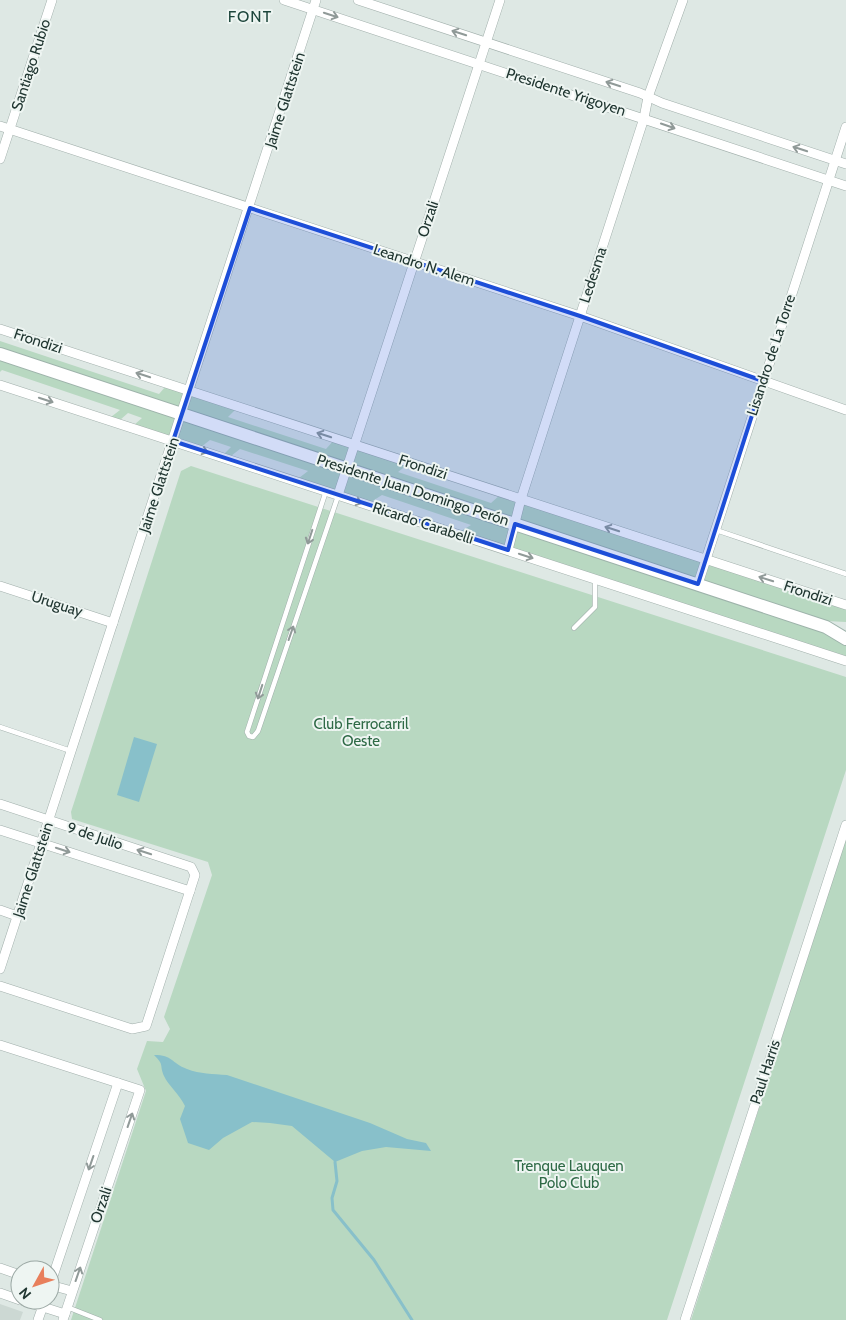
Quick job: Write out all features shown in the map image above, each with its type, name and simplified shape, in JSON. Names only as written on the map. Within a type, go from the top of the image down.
[{"type":"main road","name":"Presidente Juan Domingo Perón","points":[[0,354],[826,626],[846,639]]},
{"type":"main road","name":"Presidente Juan Domingo Perón","points":[[826,626],[846,627]]},
{"type":"street","name":"Santiago Rubio","points":[[0,159],[52,0]]},
{"type":"street","name":"Presidente Yrigoyen","points":[[284,0],[846,186]]},
{"type":"street","name":"Jaime Glattstein","points":[[0,969],[250,208],[316,0]]},
{"type":"street","name":"Presidente Yrigoyen","points":[[358,0],[846,164]]},
{"type":"street","name":"Orzali","points":[[338,495],[500,0]]},
{"type":"street","name":"Ledesma","points":[[508,550],[521,499],[644,118],[648,97],[683,0]]},
{"type":"street","name":"Leandro N. Alem","points":[[0,126],[580,316],[846,410]]},
{"type":"street","name":"Lisandro de La Torre","points":[[698,584],[846,127]]},
{"type":"street","name":"Frondizi","points":[[0,329],[846,605]]},
{"type":"street","name":"Ricardo Carabelli","points":[[0,384],[846,661]]},
{"type":"street","name":"Uruguay","points":[[0,586],[114,623]]},
{"type":"street","name":"9 de Julio","points":[[0,804],[190,867],[195,875],[190,891],[0,830]]},
{"type":"street","name":"Paul Harris","points":[[685,1320],[846,825]]},
{"type":"street","points":[[0,986],[132,1030],[146,1026],[190,891]]},
{"type":"street","points":[[0,910],[18,916]]},
{"type":"street","points":[[0,1045],[118,1083]]},
{"type":"street","name":"Orzali","points":[[58,1260],[118,1083],[140,1090],[65,1314]]},
{"type":"street","points":[[60,1288],[72,1291]]},
{"type":"lane","points":[[326,491],[247,732],[249,736],[253,737],[258,732],[338,495]]},
{"type":"lane","points":[[714,530],[846,574]]},
{"type":"lane","points":[[574,628],[595,607],[595,579]]},
{"type":"lane","points":[[0,727],[72,751]]},
{"type":"lane","points":[[65,1314],[100,1320]]},
{"type":"highlighted area","points":[[250,208],[580,316],[763,381],[698,584],[515,524],[508,550],[173,441]]},
{"type":"shaded area","points":[[0,1304],[10,1307],[10,1310],[23,1312],[20,1320],[0,1320]]},
{"type":"green space","points":[[0,341],[159,394],[166,386],[236,409],[228,417],[326,449],[334,440],[407,465],[398,472],[491,503],[500,495],[846,609],[846,622],[826,621],[0,350]]},
{"type":"green space","points":[[0,360],[823,631],[846,645],[846,657],[461,531],[471,525],[382,495],[371,502],[299,478],[308,471],[240,449],[231,456],[224,454],[231,447],[210,440],[201,447],[134,425],[142,418],[128,413],[120,420],[111,417],[120,410],[2,370],[0,372]]},
{"type":"green space","points":[[191,466],[846,677],[846,770],[667,1320],[71,1320],[146,1091],[137,1069],[147,1041],[163,1042],[170,1029],[164,1017],[212,875],[208,862],[72,819],[71,812],[181,471]]},
{"type":"green space","points":[[846,838],[846,1320],[691,1320]]},
{"type":"water","points":[[134,737],[157,744],[139,802],[117,795]]},
{"type":"water","points":[[154,1055],[165,1056],[192,1071],[227,1075],[370,1123],[407,1139],[426,1143],[431,1151],[386,1147],[362,1151],[335,1162],[292,1126],[252,1122],[223,1138],[209,1150],[188,1143],[180,1119],[185,1106],[166,1079],[161,1063]]},
{"type":"waterway","points":[[335,1162],[337,1181],[332,1198],[333,1210],[374,1260],[412,1320]]},
{"type":"district","name":"FONT","points":[[250,16]]},
{"type":"park label","name":"Club Ferrocarril Oeste","points":[[361,732]]},
{"type":"park label","name":"Trenque Lauquen Polo Club","points":[[569,1174]]}]
